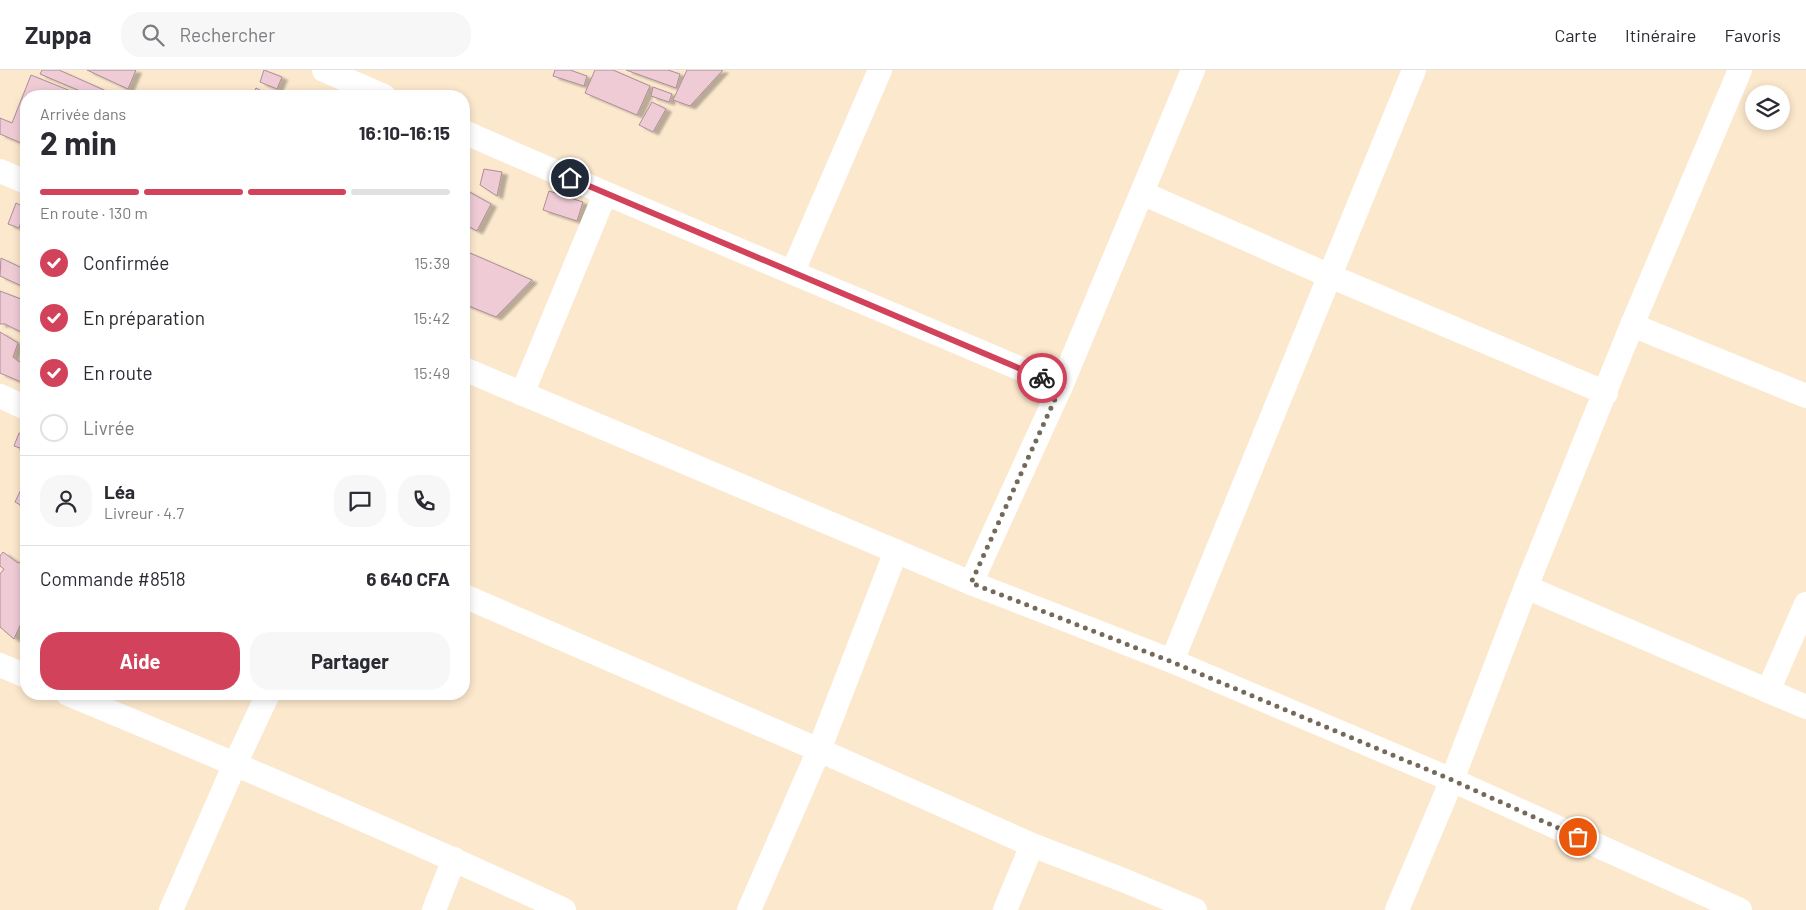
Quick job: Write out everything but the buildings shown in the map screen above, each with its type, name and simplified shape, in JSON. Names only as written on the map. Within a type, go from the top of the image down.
[{"type":"street","points":[[324,70],[370,90]]},
{"type":"street","points":[[792,272],[880,70]]},
{"type":"street","points":[[971,583],[1061,386],[1193,70]]},
{"type":"street","points":[[1172,662],[1414,70]]},
{"type":"street","points":[[1397,910],[1452,780],[1526,587],[1632,325],[1740,70]]},
{"type":"street","points":[[470,135],[605,194],[1061,386]]},
{"type":"street","points":[[0,170],[20,179]]},
{"type":"street","points":[[1142,193],[1330,276],[1606,393]]},
{"type":"street","points":[[522,394],[605,194]]},
{"type":"street","points":[[1632,325],[1806,396]]},
{"type":"street","points":[[470,372],[971,583],[1172,662],[1452,780],[1740,910]]},
{"type":"street","points":[[0,396],[20,405]]},
{"type":"street","points":[[749,910],[819,750],[896,551]]},
{"type":"street","points":[[1526,587],[1806,707]]},
{"type":"street","points":[[470,599],[1032,845],[1124,880],[1195,910]]},
{"type":"street","points":[[1768,690],[1806,604]]},
{"type":"street","points":[[82,700],[454,859],[564,910]]},
{"type":"street","points":[[171,910],[265,700]]},
{"type":"street","points":[[1005,910],[1032,845]]},
{"type":"street","points":[[434,910],[454,859]]},
{"type":"way so far","points":[[1042,378],[1061,386],[971,583],[1172,662],[1452,780],[1578,837]]},
{"type":"route","points":[[570,178],[1042,378]]}]
